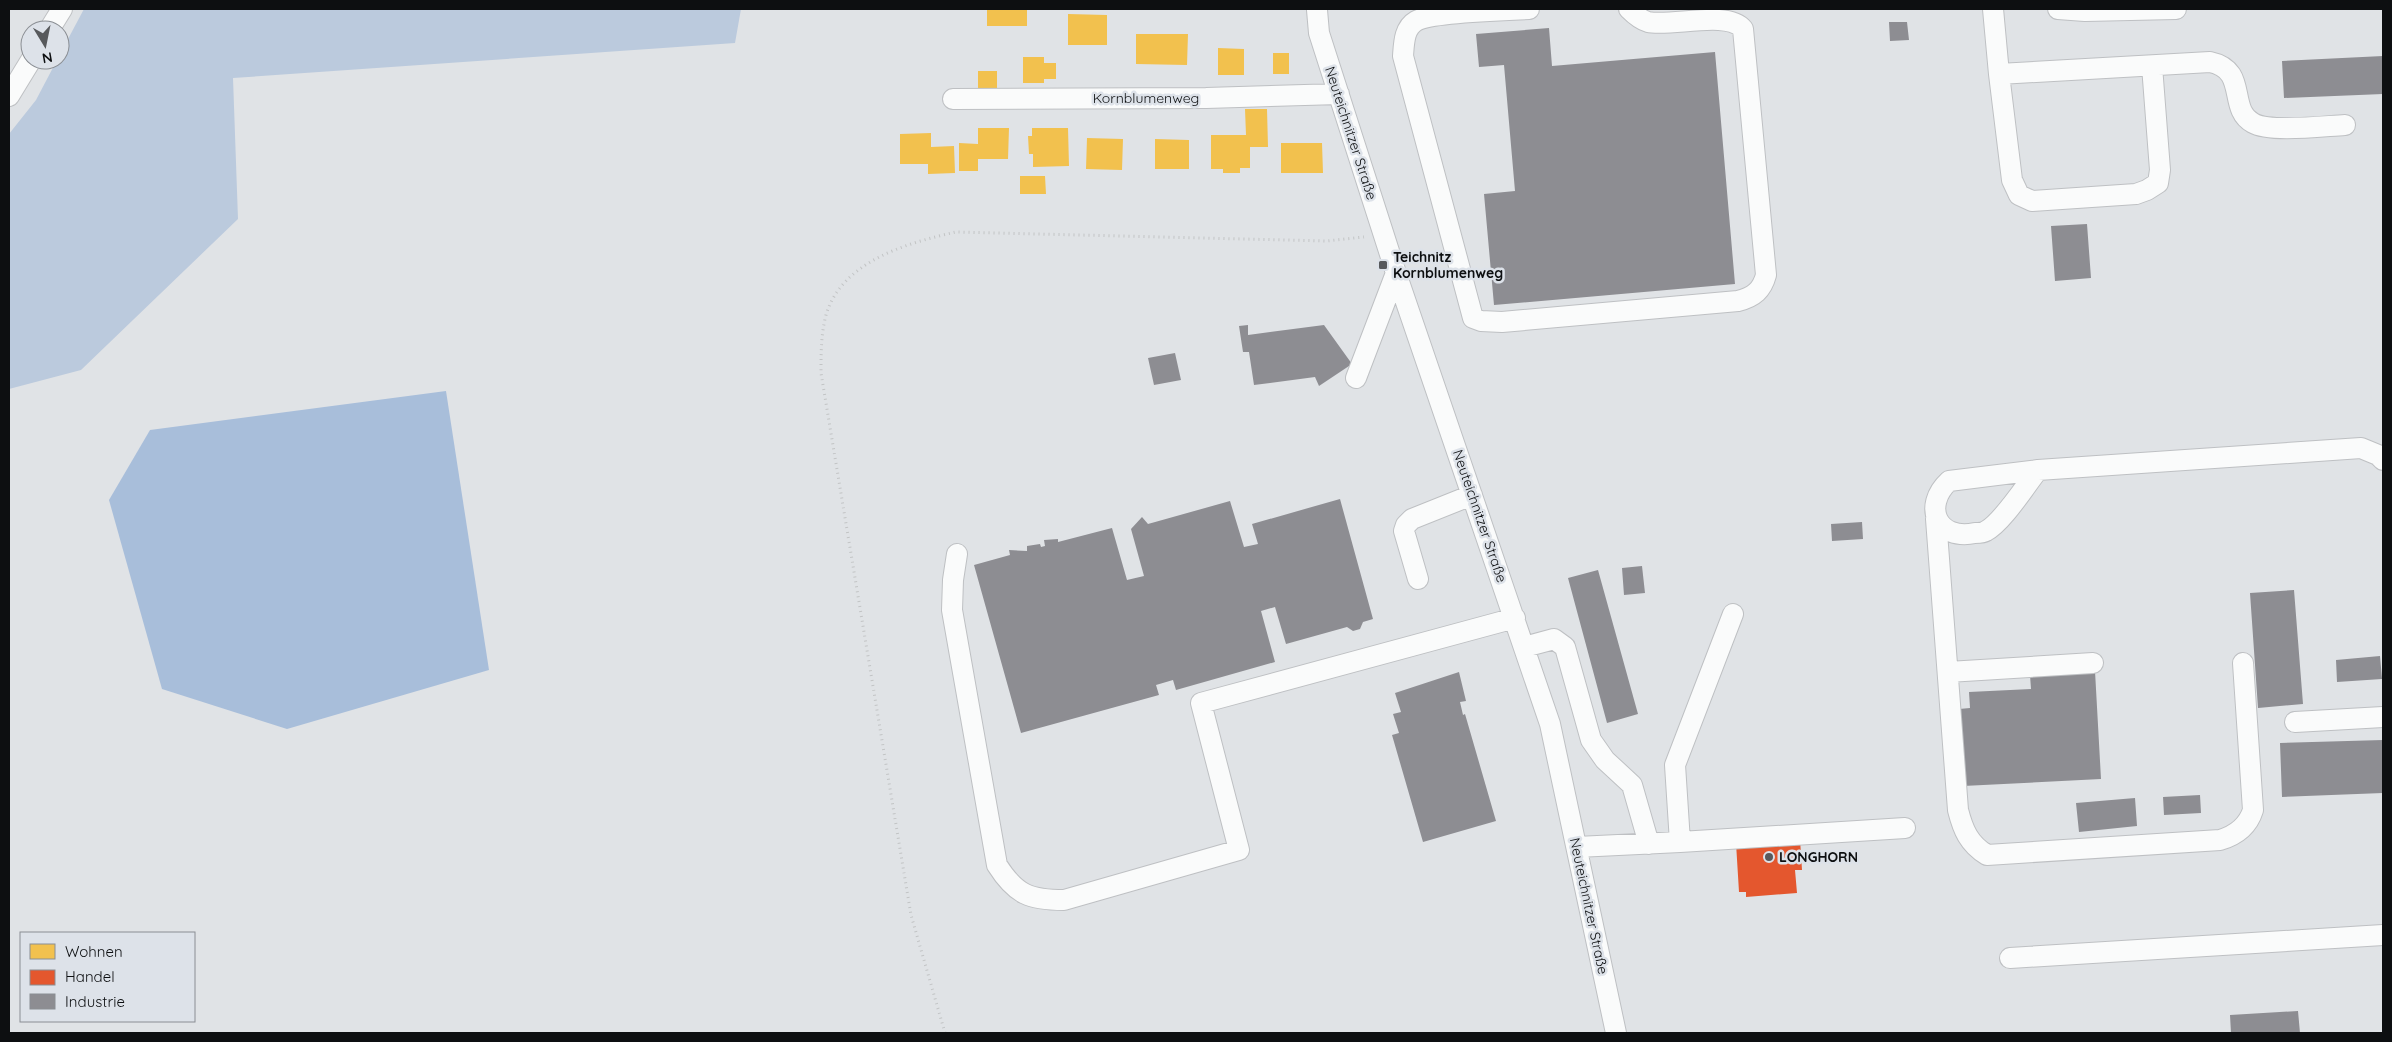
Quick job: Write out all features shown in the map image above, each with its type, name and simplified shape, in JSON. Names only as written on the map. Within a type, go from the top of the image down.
[{"type":"street","points":[[56,20],[62,9]]},
{"type":"street","name":"Neuteichnitzer Straße","points":[[1316,9],[1319,33],[1396,274],[1550,724],[1616,1033]]},
{"type":"street","points":[[1530,9],[1433,16],[1416,21],[1404,37],[1403,56],[1473,318],[1480,321],[1502,322],[1738,301],[1756,294],[1763,285],[1766,275],[1743,29],[1740,24],[1725,20],[1648,22],[1629,9]]},
{"type":"street","points":[[1993,9],[2012,180],[2019,194],[2032,201],[2136,194],[2158,183],[2160,170],[2152,66]]},
{"type":"street","points":[[2058,9],[2176,9]]},
{"type":"street","points":[[1999,74],[2210,62],[2221,64],[2234,78],[2243,114],[2252,123],[2266,128],[2345,125]]},
{"type":"street","points":[[9,96],[25,70]]},
{"type":"street","name":"Kornblumenweg","points":[[953,99],[1206,98],[1339,94]]},
{"type":"street","points":[[1356,378],[1396,274]]},
{"type":"street","points":[[2243,663],[2253,810],[2250,821],[2232,836],[2220,840],[1998,856],[1987,855],[1977,848],[1967,836],[1958,810],[1936,519],[1935,501],[1940,489],[1949,481],[2038,470],[2361,448],[2378,455],[2383,460]]},
{"type":"street","points":[[1936,519],[1947,531],[1966,535],[1986,531],[2002,516],[2038,470]]},
{"type":"street","points":[[1418,579],[1404,531],[1406,525],[1412,519],[1472,495]]},
{"type":"street","points":[[958,554],[953,580],[952,610],[997,866],[1008,883],[1022,893],[1040,900],[1064,900],[1239,850],[1201,703],[1515,618]]},
{"type":"street","points":[[1680,842],[1675,765],[1733,614]]},
{"type":"street","points":[[1524,647],[1554,639],[1565,648],[1591,740],[1604,760],[1632,785],[1649,844]]},
{"type":"street","points":[[1948,672],[2093,663]]},
{"type":"street","points":[[2295,722],[2383,717]]},
{"type":"street","points":[[1577,847],[1905,828]]},
{"type":"street","points":[[2010,958],[2383,935]]},
{"type":"path","points":[[1363,228],[1369,245]]},
{"type":"path","points":[[945,1033],[911,914],[821,373],[826,314],[836,292],[854,273],[878,258],[914,241],[956,232],[1326,241],[1366,236]]},
{"type":"shaded area","points":[[84,9],[741,9],[735,43],[233,78],[238,219],[81,370],[9,389],[9,134],[36,100],[52,70],[70,70],[70,35]]},
{"type":"shaded area","points":[[446,391],[489,670],[287,729],[162,689],[109,500],[150,430]]},
{"type":"building: Wohnen","points":[[987,9],[1027,9],[1027,26],[987,26]]},
{"type":"building: Wohnen","points":[[1068,14],[1107,15],[1107,45],[1068,45]]},
{"type":"building: Wohnen","points":[[1136,34],[1188,34],[1187,65],[1136,64]]},
{"type":"building: Wohnen","points":[[1218,48],[1244,49],[1244,75],[1218,75]]},
{"type":"building: Wohnen","points":[[1273,53],[1289,53],[1289,74],[1273,74]]},
{"type":"building: Wohnen","points":[[1023,57],[1044,57],[1044,63],[1056,63],[1056,79],[1044,79],[1044,83],[1023,83]]},
{"type":"building: Wohnen","points":[[978,71],[997,71],[997,89],[978,89]]},
{"type":"building: Wohnen","points":[[1245,109],[1267,109],[1268,147],[1250,147],[1250,168],[1240,168],[1240,173],[1223,173],[1223,169],[1211,169],[1211,135],[1246,135]]},
{"type":"building: Wohnen","points":[[978,128],[1009,128],[1008,159],[978,159],[978,171],[959,171],[959,143],[978,144]]},
{"type":"building: Wohnen","points":[[1032,128],[1068,128],[1069,166],[1033,167],[1033,154],[1029,154],[1028,136],[1032,136]]},
{"type":"building: Wohnen","points":[[931,133],[931,147],[954,146],[955,173],[928,174],[928,164],[900,164],[900,134]]},
{"type":"building: Wohnen","points":[[1087,138],[1123,139],[1122,170],[1086,169]]},
{"type":"building: Wohnen","points":[[1155,139],[1189,140],[1189,169],[1155,169]]},
{"type":"building: Wohnen","points":[[1281,143],[1322,143],[1323,173],[1281,173]]},
{"type":"building: Wohnen","points":[[1020,176],[1045,176],[1046,194],[1020,194]]},
{"type":"building: Handel","name":"LONGHORN","points":[[1800,839],[1802,870],[1795,870],[1797,893],[1746,897],[1746,892],[1739,892],[1736,843]]},
{"type":"building: Industrie","points":[[1889,22],[1907,22],[1909,40],[1890,41]]},
{"type":"building: Industrie","points":[[1549,28],[1552,66],[1715,52],[1735,284],[1494,305],[1484,194],[1515,191],[1504,65],[1479,67],[1476,34]]},
{"type":"building: Industrie","points":[[2383,56],[2383,94],[2284,98],[2282,61]]},
{"type":"building: Industrie","points":[[2087,224],[2091,278],[2055,281],[2051,226]]},
{"type":"building: Industrie","points":[[1248,325],[1248,335],[1324,325],[1352,364],[1319,386],[1315,377],[1254,385],[1249,352],[1243,352],[1239,326]]},
{"type":"building: Industrie","points":[[1175,353],[1181,380],[1154,385],[1148,358]]},
{"type":"building: Industrie","points":[[1340,499],[1373,619],[1363,622],[1360,629],[1353,631],[1347,627],[1286,644],[1275,607],[1261,611],[1275,662],[1176,690],[1173,680],[1156,685],[1159,695],[1021,733],[974,565],[1010,555],[1009,550],[1027,551],[1027,546],[1040,544],[1041,547],[1045,546],[1044,540],[1058,539],[1058,542],[1112,528],[1127,580],[1144,576],[1131,529],[1142,517],[1148,524],[1230,501],[1244,547],[1258,544],[1252,524]]},
{"type":"building: Industrie","points":[[1862,522],[1863,539],[1832,541],[1831,524]]},
{"type":"building: Industrie","points":[[1642,566],[1645,593],[1624,595],[1622,568]]},
{"type":"building: Industrie","points":[[1598,570],[1638,714],[1607,723],[1568,578]]},
{"type":"building: Industrie","points":[[2294,590],[2303,704],[2258,708],[2250,593]]},
{"type":"building: Industrie","points":[[2380,656],[2382,679],[2337,682],[2336,660]]},
{"type":"building: Industrie","points":[[2095,671],[2101,779],[1963,786],[1959,709],[1970,708],[1969,692],[2031,689],[2030,675]]},
{"type":"building: Industrie","points":[[1459,672],[1466,701],[1460,702],[1463,715],[1465,714],[1496,821],[1423,842],[1392,735],[1399,733],[1393,714],[1401,712],[1395,693]]},
{"type":"building: Industrie","points":[[2383,740],[2383,793],[2282,797],[2280,743]]},
{"type":"building: Industrie","points":[[2200,795],[2201,813],[2164,815],[2163,797]]},
{"type":"building: Industrie","points":[[2135,798],[2137,826],[2079,832],[2076,803]]},
{"type":"building: Industrie","points":[[2298,1011],[2300,1033],[2231,1033],[2230,1015]]},
{"type":"place","name":"Teichnitz Kornblumenweg","points":[[1383,265]]},
{"type":"place","name":"LONGHORN","points":[[1769,857]]}]
